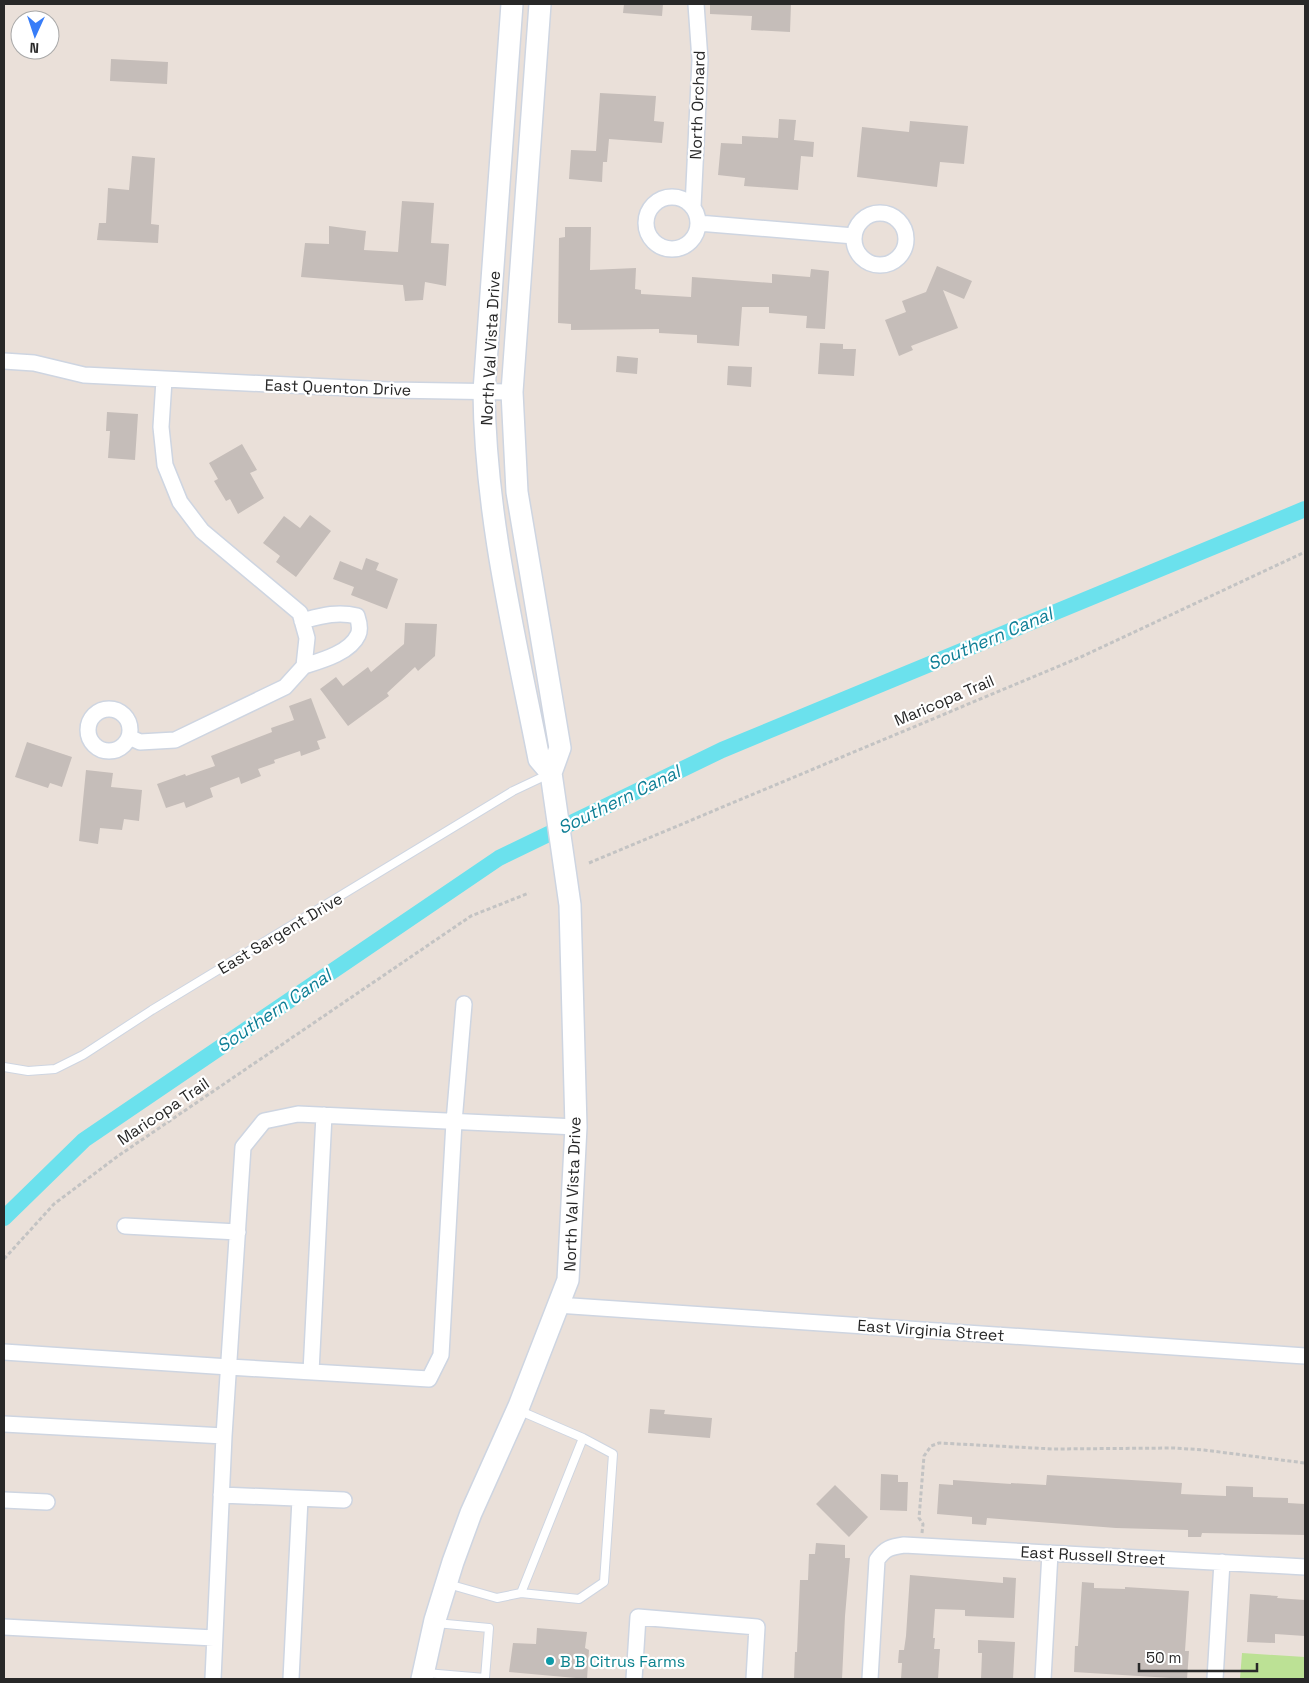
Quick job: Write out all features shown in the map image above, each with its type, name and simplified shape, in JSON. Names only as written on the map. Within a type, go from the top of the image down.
[{"type":"main road","name":"North Val Vista Drive","points":[[512,4],[484,391],[486,446],[490,492],[499,548],[539,759],[551,773]]},
{"type":"main road","name":"North Val Vista Drive","points":[[423,1676],[434,1623],[446,1583],[472,1513],[517,1410],[568,1280],[576,1127],[570,905],[551,773],[560,748],[517,492],[512,392],[540,4]]},
{"type":"street","name":"North Orchard","points":[[693,206],[700,60],[696,4]]},
{"type":"street","points":[[678,197],[693,206],[698,222],[697,231],[693,238],[678,248],[670,248],[661,246],[649,235],[646,218],[654,203],[662,198],[678,197]]},
{"type":"street","points":[[698,222],[854,236]]},
{"type":"street","name":"East Quenton Drive","points":[[4,360],[34,363],[84,375],[390,390],[512,392]]},
{"type":"street","points":[[164,380],[161,427],[166,465],[180,502],[202,531],[300,613],[307,638],[304,666]]},
{"type":"street","points":[[129,737],[140,742],[175,740],[285,687],[304,666],[332,657],[352,644],[358,635],[360,626],[357,616],[346,613],[329,614],[302,621]]},
{"type":"street","points":[[4,1352],[429,1379],[441,1355],[454,1122],[464,1004]]},
{"type":"street","points":[[213,1679],[224,1436],[243,1147],[264,1121],[298,1114],[576,1127]]},
{"type":"street","points":[[311,1372],[324,1115]]},
{"type":"street","points":[[124,1226],[238,1232]]},
{"type":"street","name":"East Virginia Street","points":[[557,1305],[1305,1356]]},
{"type":"street","points":[[4,1424],[224,1436]]},
{"type":"street","points":[[221,1495],[344,1500]]},
{"type":"street","points":[[291,1679],[300,1499]]},
{"type":"street","points":[[4,1500],[47,1502]]},
{"type":"street","name":"East Russell Street","points":[[870,1679],[877,1560],[883,1551],[893,1547],[904,1545],[1305,1567]]},
{"type":"street","points":[[1043,1679],[1050,1553]]},
{"type":"street","points":[[1215,1679],[1222,1562]]},
{"type":"street","points":[[634,1679],[638,1617],[757,1626],[754,1679]]},
{"type":"street","points":[[4,1627],[214,1638]]},
{"type":"lane","name":"East Sargent Drive","points":[[4,1067],[28,1071],[55,1069],[83,1055],[152,1010],[513,791],[551,773]]},
{"type":"lane","points":[[446,1583],[497,1598],[521,1593],[579,1599],[604,1582],[613,1454],[583,1438],[517,1410]]},
{"type":"lane","points":[[521,1593],[583,1438]]},
{"type":"lane","points":[[423,1676],[485,1678],[489,1628],[434,1623]]},
{"type":"path","name":"Maricopa Trail","points":[[589,863],[1083,656],[1305,552]]},
{"type":"path","name":"Maricopa Trail","points":[[4,1259],[54,1204],[118,1156],[471,916],[528,893]]},
{"type":"path","points":[[922,1546],[923,1524],[919,1518],[924,1456],[931,1446],[939,1443],[1052,1449],[1174,1448],[1305,1463]]},
{"type":"green space","points":[[1242,1653],[1305,1657],[1305,1679],[1240,1679]]},
{"type":"building","points":[[624,4],[663,4],[662,16],[623,13]]},
{"type":"building","points":[[710,4],[791,4],[790,32],[751,30],[752,16],[710,14]]},
{"type":"building","points":[[111,59],[168,62],[167,84],[110,81]]},
{"type":"building","points":[[600,93],[656,96],[654,121],[664,122],[662,143],[609,139],[607,162],[603,162],[602,182],[569,179],[571,150],[596,151]]},
{"type":"building","points":[[779,119],[796,120],[794,140],[814,142],[813,157],[801,156],[798,190],[744,186],[745,178],[718,175],[721,143],[742,144],[742,136],[778,138]]},
{"type":"building","points":[[910,121],[968,126],[964,164],[940,162],[937,187],[857,177],[862,127],[909,132]]},
{"type":"building","points":[[132,156],[155,158],[151,224],[159,225],[158,243],[97,240],[99,223],[106,223],[108,188],[129,190]]},
{"type":"building","points":[[402,201],[434,203],[431,243],[449,244],[446,286],[425,282],[423,300],[405,301],[403,285],[301,277],[305,243],[329,244],[329,226],[366,231],[364,250],[398,252]]},
{"type":"building","points":[[565,227],[591,227],[590,270],[636,268],[635,289],[641,290],[641,294],[691,297],[692,277],[772,283],[772,274],[810,277],[811,269],[829,271],[825,329],[806,328],[807,316],[769,313],[769,307],[742,307],[739,346],[697,343],[697,335],[659,333],[659,329],[571,330],[571,324],[558,323],[559,238],[565,237]]},
{"type":"building","points":[[937,266],[972,281],[964,299],[943,290],[958,328],[911,346],[913,350],[899,356],[885,320],[906,312],[902,301],[926,292]]},
{"type":"building","points":[[820,343],[843,344],[843,349],[856,349],[854,376],[818,374]]},
{"type":"building","points":[[617,356],[638,358],[637,374],[616,372]]},
{"type":"building","points":[[728,366],[752,367],[751,387],[727,385]]},
{"type":"building","points":[[107,412],[138,414],[135,460],[108,458],[110,431],[106,431]]},
{"type":"building","points":[[242,444],[257,470],[250,473],[264,498],[238,514],[230,499],[226,501],[214,481],[218,479],[209,463]]},
{"type":"building","points":[[310,515],[331,531],[296,577],[276,562],[280,556],[263,543],[284,516],[300,528]]},
{"type":"building","points":[[366,558],[379,563],[376,570],[398,579],[387,609],[351,595],[354,587],[333,579],[340,561],[362,570]]},
{"type":"building","points":[[405,623],[437,624],[435,656],[418,671],[415,667],[387,693],[389,696],[348,726],[320,689],[336,677],[343,686],[368,667],[371,672],[404,644]]},
{"type":"building","points":[[311,698],[326,738],[317,741],[320,749],[301,756],[300,751],[274,760],[275,763],[258,769],[261,776],[241,784],[239,777],[210,788],[213,797],[186,808],[184,802],[166,808],[157,784],[215,766],[211,756],[272,732],[271,728],[294,720],[289,706]]},
{"type":"building","points":[[27,742],[72,757],[62,787],[50,783],[48,788],[15,777]]},
{"type":"building","points":[[86,770],[113,773],[111,787],[142,790],[139,821],[124,819],[122,830],[100,828],[98,844],[79,841]]},
{"type":"building","points":[[650,1409],[665,1410],[664,1414],[712,1418],[710,1438],[648,1433]]},
{"type":"building","points":[[881,1474],[898,1475],[898,1482],[908,1482],[907,1511],[880,1510]]},
{"type":"building","points":[[1047,1475],[1182,1483],[1181,1494],[1226,1496],[1226,1486],[1253,1487],[1253,1497],[1288,1498],[1288,1503],[1305,1504],[1305,1535],[1202,1533],[1201,1537],[1188,1537],[1188,1530],[1116,1528],[987,1518],[986,1525],[972,1524],[972,1517],[937,1514],[939,1484],[953,1485],[953,1480],[1046,1485]]},
{"type":"building","points":[[835,1485],[868,1517],[849,1537],[816,1504]]},
{"type":"building","points":[[816,1543],[845,1545],[845,1558],[850,1558],[842,1679],[794,1679],[800,1580],[808,1580],[809,1554],[815,1554]]},
{"type":"building","points":[[910,1575],[1003,1583],[1003,1577],[1016,1578],[1014,1618],[965,1616],[965,1610],[935,1609],[934,1649],[940,1649],[938,1679],[901,1679],[902,1663],[898,1663],[899,1650],[904,1650]]},
{"type":"building","points":[[1082,1582],[1094,1583],[1094,1588],[1125,1589],[1125,1587],[1189,1591],[1185,1651],[1189,1651],[1187,1679],[1074,1672],[1075,1646],[1078,1646]]},
{"type":"building","points":[[1250,1594],[1305,1600],[1305,1636],[1275,1634],[1275,1643],[1247,1642]]},
{"type":"building","name":"B B Citrus Farms","points":[[537,1628],[587,1632],[585,1648],[589,1650],[587,1679],[509,1672],[513,1643],[536,1644]]},
{"type":"building","points":[[978,1640],[1015,1642],[1013,1679],[981,1679],[982,1653],[978,1653]]},
{"type":"waterway","name":"Southern Canal","points":[[4,1218],[84,1140],[499,858],[722,750],[1305,509]]},
{"type":"place","name":"B B Citrus Farms","points":[[550,1661]]}]
